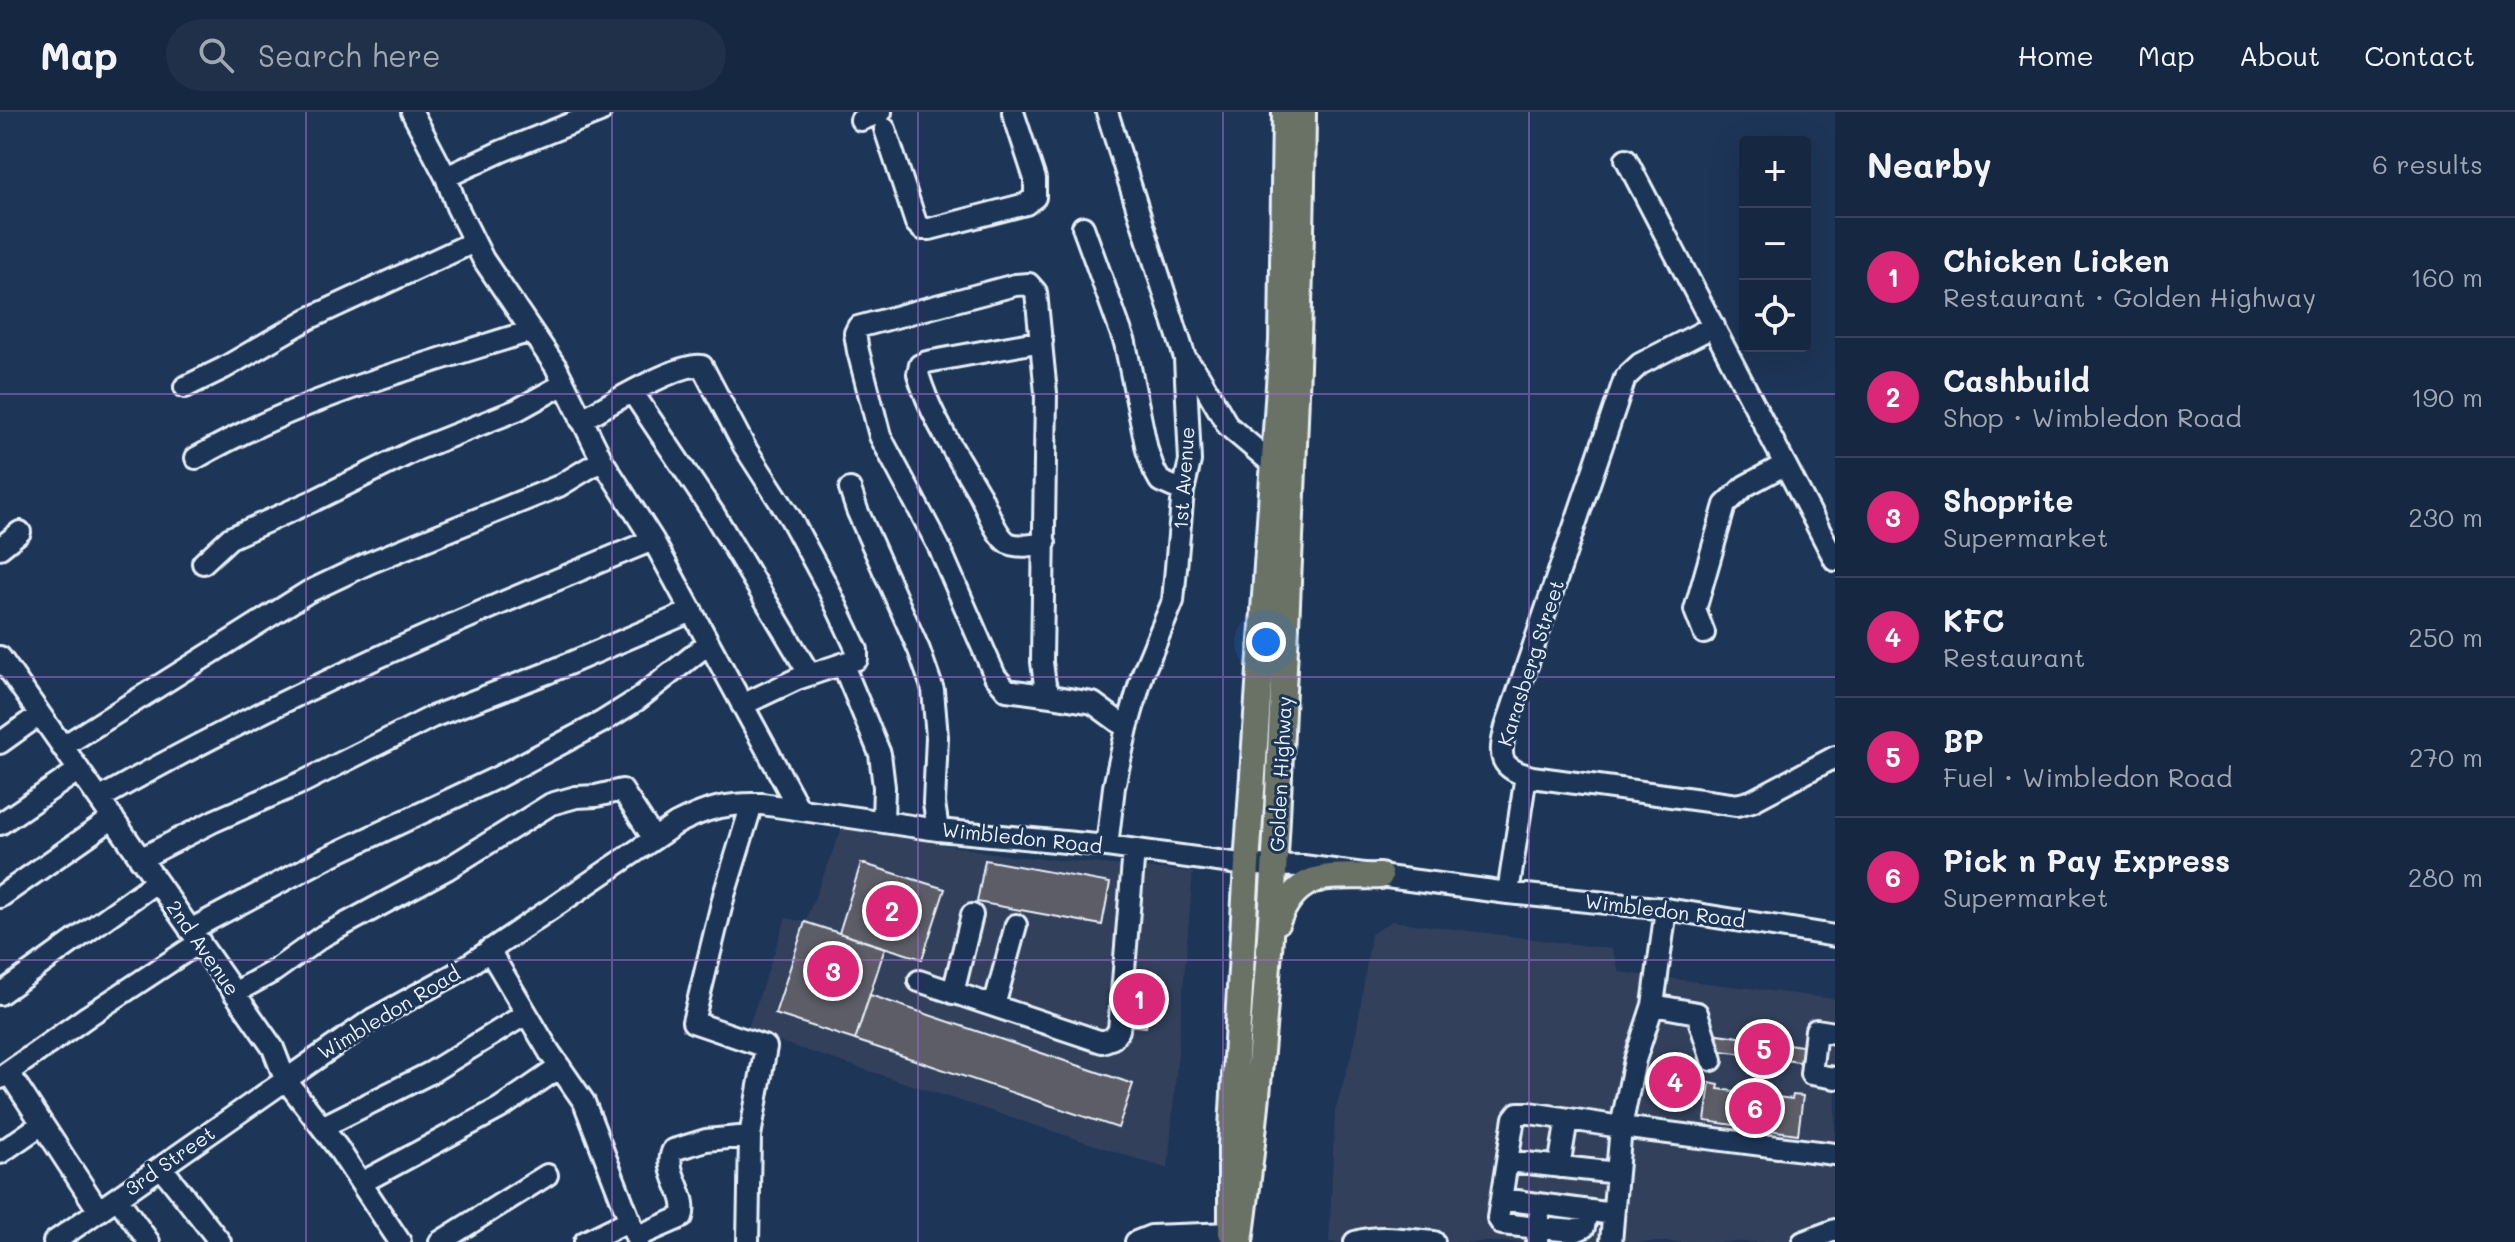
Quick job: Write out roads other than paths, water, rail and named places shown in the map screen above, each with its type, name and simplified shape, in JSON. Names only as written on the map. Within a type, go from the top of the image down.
[{"type":"main road","name":"Golden Highway","points":[[1234,1239],[1231,1146],[1282,341],[1285,112]]},
{"type":"main road","name":"Golden Highway","points":[[1234,1239],[1253,1146],[1276,865],[1295,451],[1303,112]]},
{"type":"main road","points":[[1270,938],[1289,897],[1310,880],[1380,876]]},
{"type":"street","points":[[412,112],[446,177],[474,242],[556,367],[602,460],[653,540],[799,809]]},
{"type":"street","points":[[446,177],[600,112]]},
{"type":"street","points":[[861,120],[883,120],[916,223],[922,229],[930,229],[1026,204],[1035,197],[1035,179],[1013,112]]},
{"type":"street","name":"1st Avenue","points":[[1107,112],[1185,358],[1190,461],[1183,491],[1173,601],[1143,673],[1127,728],[1114,787],[1107,846]]},
{"type":"street","points":[[1626,159],[1835,560]]},
{"type":"street","points":[[1083,227],[1125,343],[1154,470],[1160,481],[1183,491]]},
{"type":"street","points":[[185,387],[308,319],[474,242]]},
{"type":"street","points":[[1051,696],[1045,685],[1042,662],[1046,393],[1037,296],[1029,284],[1015,285],[858,327],[855,333],[868,398],[880,436],[939,547],[995,676],[1007,690],[1093,703],[1127,728]]},
{"type":"street","name":"Karasberg Street","points":[[1714,326],[1640,364],[1625,378],[1501,747],[1502,758],[1506,765],[1526,775],[1737,805],[1752,801],[1835,757]]},
{"type":"street","points":[[196,458],[238,434],[340,392],[531,331]]},
{"type":"street","points":[[1042,341],[927,362],[920,365],[918,374],[945,439],[1002,538],[1022,546],[1045,543]]},
{"type":"street","points":[[1185,358],[1228,426],[1274,465]]},
{"type":"street","points":[[581,420],[681,369],[702,366],[744,446],[791,519],[826,584],[857,650],[857,659],[810,675],[742,705]]},
{"type":"street","points":[[203,563],[230,538],[416,450],[517,410],[564,384]]},
{"type":"street","points":[[633,393],[744,563],[810,675]]},
{"type":"street","points":[[62,747],[308,592],[369,563],[559,486],[602,460]]},
{"type":"street","points":[[1704,633],[1695,610],[1725,505],[1745,486],[1784,465]]},
{"type":"street","points":[[850,489],[933,690],[937,737],[934,803],[938,830]]},
{"type":"street","points":[[0,548],[20,532]]},
{"type":"street","points":[[99,799],[261,713],[416,639],[653,540]]},
{"type":"street","points":[[140,859],[432,717],[547,673],[692,611]]},
{"type":"street","points":[[99,1211],[42,1124],[4,1076],[195,936],[315,864],[498,777],[602,722],[637,700],[709,643]]},
{"type":"street","name":"2nd Avenue","points":[[0,657],[273,1048],[285,1079],[322,1127],[400,1242]]},
{"type":"street","points":[[843,665],[880,754],[884,787],[883,821]]},
{"type":"street","points":[[0,743],[39,715]]},
{"type":"street","points":[[0,824],[79,770]]},
{"type":"street","points":[[1508,893],[1526,775]]},
{"type":"street","points":[[234,993],[274,971],[323,936],[447,869],[551,804],[622,790],[654,839]]},
{"type":"street","name":"Wimbledon Road","points":[[285,1079],[373,1019],[455,974],[676,824],[710,809],[734,803],[799,809],[938,830],[1666,909],[1835,936]]},
{"type":"street","points":[[748,1242],[750,1136],[766,1047],[693,1022],[724,895],[752,804]]},
{"type":"street","points":[[0,897],[113,818]]},
{"type":"street","points":[[919,981],[1102,1042],[1113,1038],[1119,1030],[1134,850]]},
{"type":"street","points":[[0,994],[156,882]]},
{"type":"street","points":[[1611,1242],[1621,1127],[1635,1060],[1653,1005],[1666,909]]},
{"type":"street","points":[[953,993],[972,915]]},
{"type":"street","points":[[994,1006],[1016,925]]},
{"type":"street","points":[[489,950],[526,1014],[584,1102],[635,1233]]},
{"type":"street","points":[[1653,1005],[1697,1013],[1712,1060]]},
{"type":"street","points":[[322,1127],[430,1073],[526,1014]]},
{"type":"street","points":[[1835,1033],[1816,1030],[1811,1074],[1835,1078]]},
{"type":"street","points":[[361,1183],[500,1108],[560,1067]]},
{"type":"street","name":"3rd Street","points":[[67,1239],[99,1211],[285,1079]]},
{"type":"street","points":[[1587,1211],[1584,1227],[1580,1230],[1538,1235],[1502,1224],[1498,1218],[1514,1118],[1518,1113],[1834,1156],[1835,1148]]},
{"type":"street","points":[[1559,1167],[1567,1119]]},
{"type":"street","points":[[0,1153],[42,1124]]},
{"type":"street","points":[[585,1242],[635,1233],[682,1217],[684,1206],[670,1161],[673,1150],[706,1140],[750,1136]]},
{"type":"street","points":[[1508,1161],[1617,1173]]},
{"type":"street","points":[[162,1168],[220,1242]]},
{"type":"street","points":[[440,1242],[547,1175]]},
{"type":"street","points":[[118,1199],[149,1242]]},
{"type":"street","points":[[1502,1199],[1613,1214]]},
{"type":"street","points":[[1538,1235],[1540,1205]]},
{"type":"street","points":[[1803,1242],[1835,1230]]},
{"type":"street","points":[[1136,1242],[1151,1236],[1234,1239]]},
{"type":"street","points":[[1355,1242],[1383,1239],[1434,1242]]},
{"type":"place","name":"Cashbuild","points":[[892,911]]},
{"type":"place","name":"Shoprite","points":[[833,971]]},
{"type":"place","name":"Chicken Licken","points":[[1139,999]]},
{"type":"place","name":"BP","points":[[1764,1049]]},
{"type":"place","name":"KFC","points":[[1675,1082]]},
{"type":"place","name":"Pick n Pay Express","points":[[1755,1108]]}]
